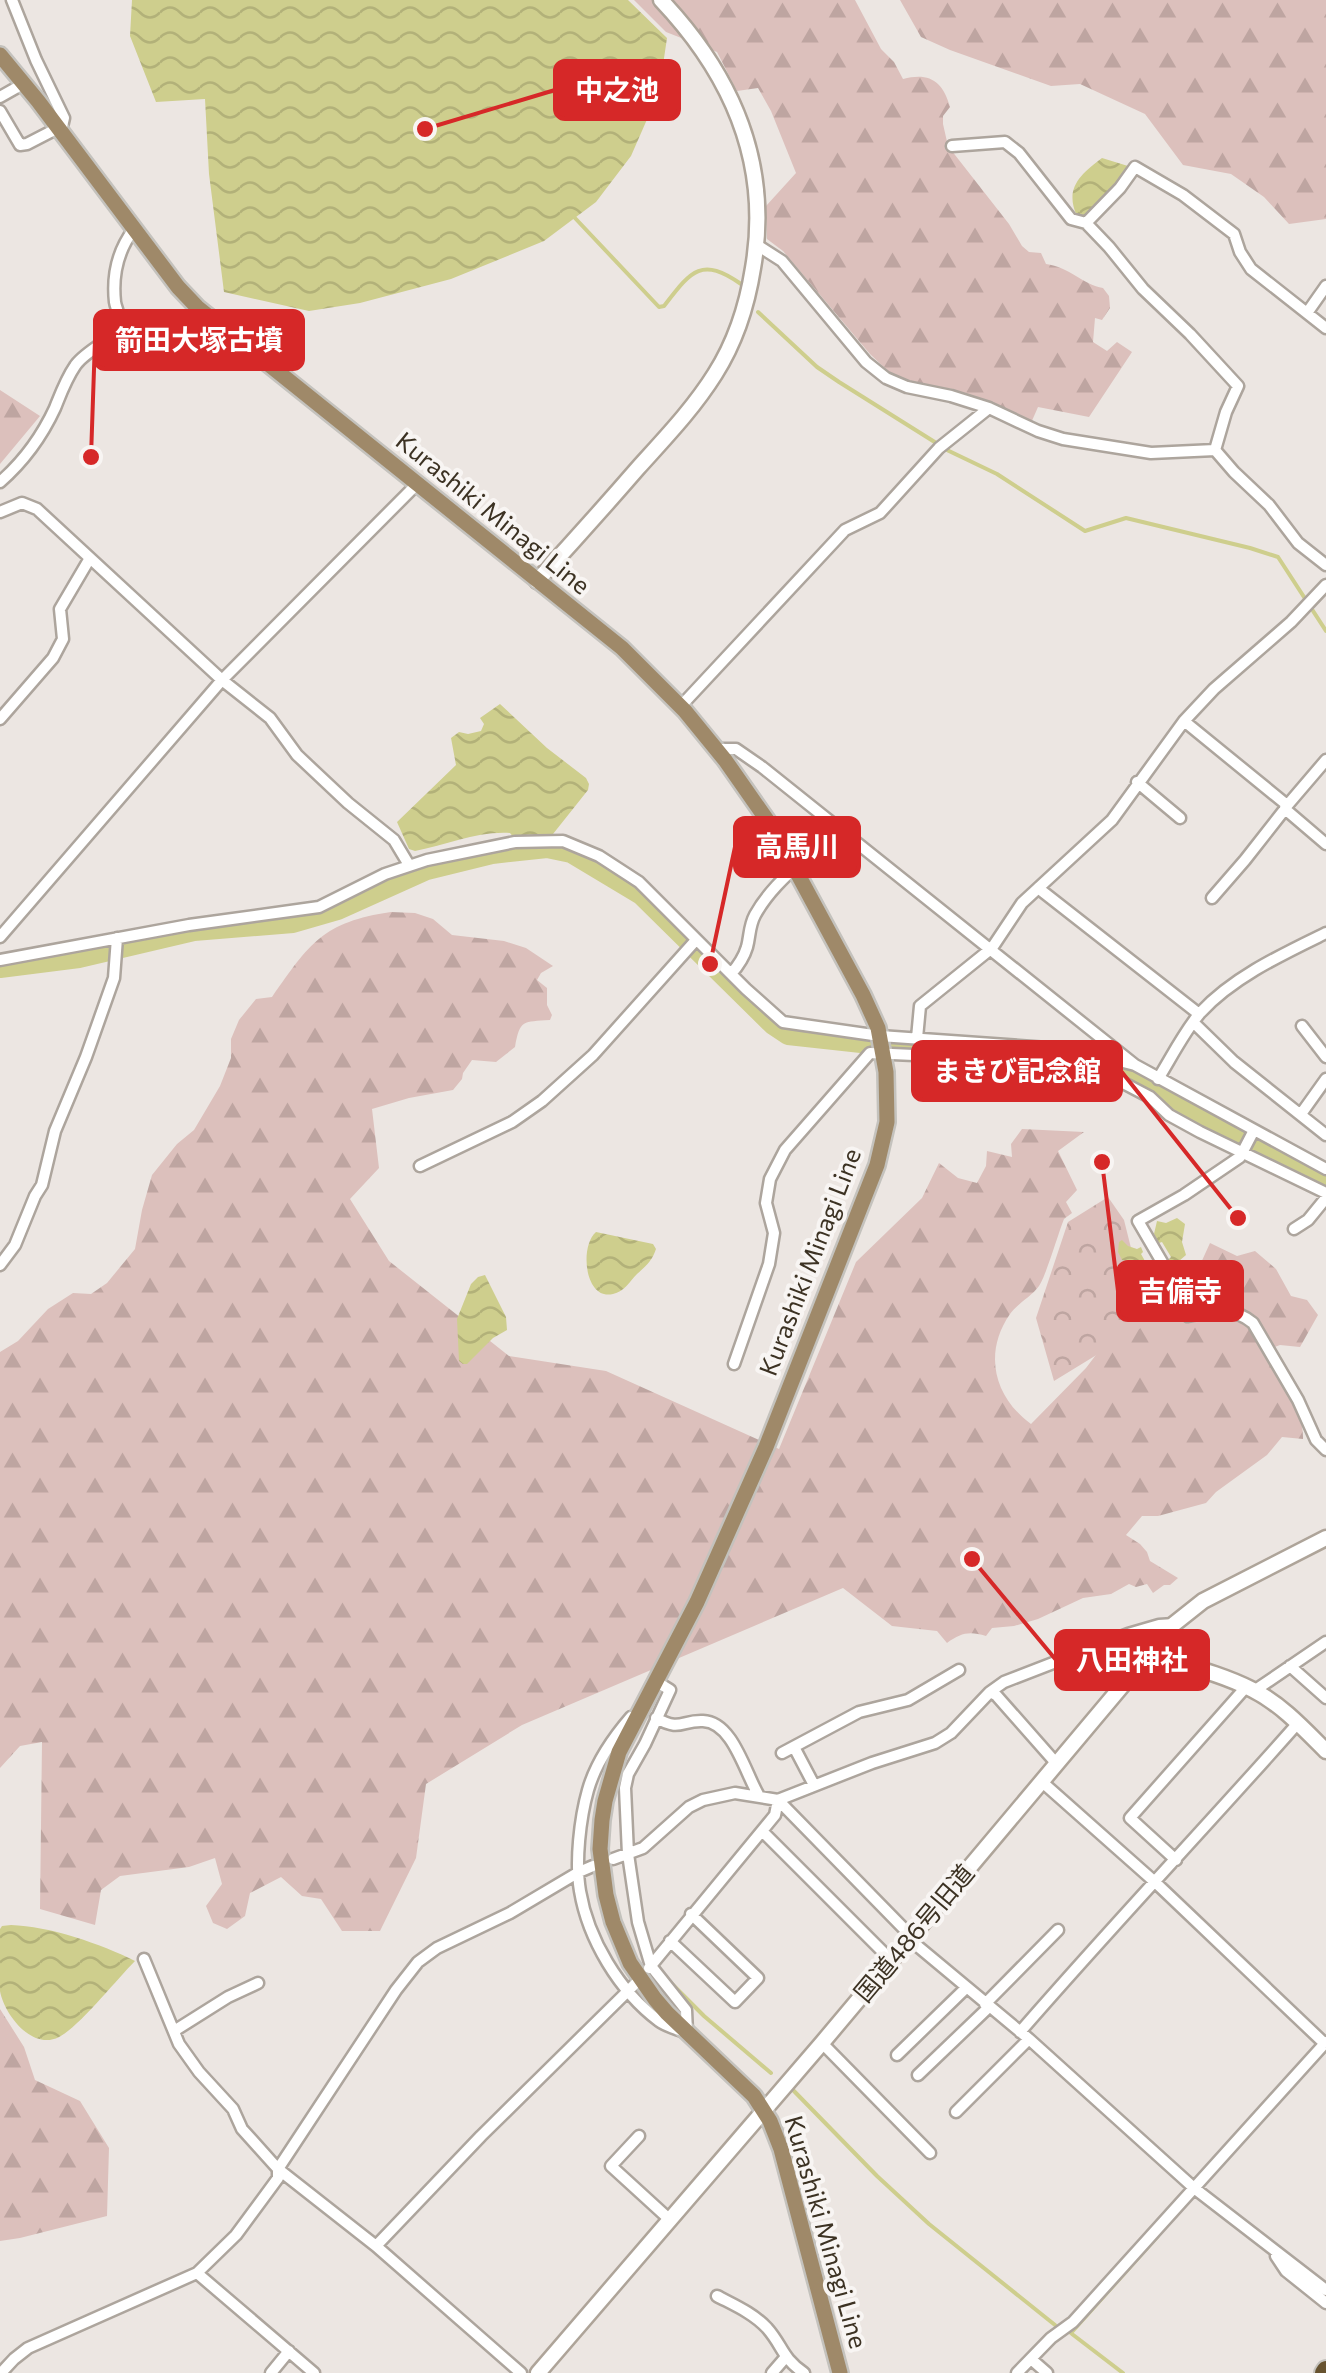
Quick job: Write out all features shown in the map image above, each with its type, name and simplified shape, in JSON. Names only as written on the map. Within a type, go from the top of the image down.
[{"type":"main road","name":"Kurashiki Minagi Line","points":[[0,55],[197,307],[622,648],[680,706],[774,830],[863,995],[882,1045],[887,1122],[877,1165],[766,1447],[697,1602],[619,1752],[602,1820],[602,1868],[613,1922],[630,1963],[655,1999],[746,2087],[764,2110],[781,2149],[840,2373]]},
{"type":"street","points":[[0,111],[20,144],[59,130],[64,118],[12,0]]},
{"type":"street","points":[[538,582],[695,404],[734,340],[744,312],[757,245],[758,210],[756,178],[741,120],[717,72],[661,0]]},
{"type":"street","points":[[0,97],[23,84]]},
{"type":"street","points":[[952,146],[1005,142],[1020,153],[1072,218],[1086,223],[1109,246],[1143,289],[1238,386],[1215,450]]},
{"type":"street","points":[[1086,223],[1136,167],[1234,234],[1251,269],[1326,328]]},
{"type":"street","points":[[0,482],[16,468],[46,424],[78,360],[115,334],[120,318],[115,303],[115,272],[119,251],[134,228]]},
{"type":"street","points":[[757,245],[782,262],[866,362],[886,378],[989,408],[1063,439],[1151,453],[1215,450]]},
{"type":"street","points":[[1307,313],[1326,286]]},
{"type":"street","points":[[680,706],[845,530],[880,512],[941,447],[989,408]]},
{"type":"street","points":[[1215,450],[1269,505],[1298,544],[1326,565]]},
{"type":"street","points":[[0,937],[222,680],[416,484]]},
{"type":"street","points":[[0,512],[22,503],[37,508],[222,680],[270,718],[296,755],[394,840],[409,865]]},
{"type":"street","points":[[0,719],[53,658],[62,640],[60,608],[90,558]]},
{"type":"street","points":[[916,1038],[920,1006],[992,948],[1022,903],[1112,820],[1137,782],[1214,689],[1290,622],[1326,584]]},
{"type":"street","points":[[1184,722],[1326,844]]},
{"type":"street","points":[[716,749],[736,749],[746,755],[1135,1065],[1326,1196],[1308,1220],[1294,1230]]},
{"type":"street","points":[[1212,898],[1326,760]]},
{"type":"street","points":[[1137,782],[1180,818]]},
{"type":"street","points":[[732,974],[743,959],[755,916],[772,890],[836,826]]},
{"type":"street","points":[[0,960],[319,907],[409,865],[515,842],[563,841],[599,856],[639,882],[693,944],[783,1022],[882,1045],[1044,1062],[1110,1076],[1150,1096],[1169,1115],[1326,1169]]},
{"type":"street","points":[[1038,888],[1196,1019],[1234,1062],[1326,1134]]},
{"type":"street","points":[[1158,1079],[1196,1019],[1223,993],[1326,933]]},
{"type":"street","points":[[0,1265],[15,1245],[42,1185],[55,1131],[114,978],[116,938]]},
{"type":"street","points":[[420,1166],[512,1122],[542,1100],[594,1055],[693,944]]},
{"type":"street","points":[[1302,1026],[1326,1057]]},
{"type":"street","points":[[734,1364],[770,1264],[774,1233],[766,1203],[770,1178],[785,1150],[870,1053],[882,1045],[916,1038],[1076,1050],[1135,1065]]},
{"type":"street","points":[[1300,1114],[1326,1079]]},
{"type":"street","points":[[1249,1141],[1240,1158],[1138,1221],[1188,1316],[1218,1310],[1242,1314],[1253,1323],[1298,1400],[1316,1440],[1326,1450]]},
{"type":"street","name":"国道486号旧道","points":[[538,2373],[1174,1624],[1203,1601],[1326,1538]]},
{"type":"street","points":[[778,1800],[935,1742],[952,1733],[1004,1682],[1128,1634],[1159,1624],[1174,1624]]},
{"type":"street","points":[[1176,1860],[1130,1818],[1250,1689],[1326,1642]]},
{"type":"street","points":[[1148,1654],[1250,1689],[1298,1722],[1326,1750]]},
{"type":"street","points":[[1290,1666],[1326,1698]]},
{"type":"street","points":[[782,1753],[860,1712],[908,1700],[959,1670]]},
{"type":"street","points":[[648,1698],[605,1751],[588,1788],[582,1819],[580,1892],[591,1928],[610,1966],[662,2024],[688,2033],[686,2010],[649,1968],[628,1854],[628,1774],[670,1690],[657,1682]]},
{"type":"street","points":[[990,1692],[1056,1763]]},
{"type":"street","points":[[656,1718],[682,1726],[700,1720],[728,1732],[759,1796]]},
{"type":"street","points":[[956,2112],[1024,2036],[1100,1940],[1156,1883],[1298,1722]]},
{"type":"street","points":[[794,1747],[814,1785]]},
{"type":"street","points":[[1017,2373],[1073,2322],[1196,2190],[1325,2038],[1041,1782]]},
{"type":"street","points":[[613,1859],[643,1848],[689,1807],[703,1800],[734,1793],[778,1800],[910,1938],[1196,2190],[1326,2290]]},
{"type":"street","points":[[649,1968],[775,1815],[778,1800]]},
{"type":"street","points":[[762,1831],[892,1960]]},
{"type":"street","points":[[0,2373],[28,2348],[198,2273],[236,2236],[278,2178],[278,2169],[418,1962],[437,1948],[593,1866]]},
{"type":"street","points":[[670,1940],[736,2002],[758,1978],[691,1914]]},
{"type":"street","points":[[918,2076],[1058,1930]]},
{"type":"street","points":[[144,1959],[179,2044],[234,2110],[242,2129],[278,2169],[376,2246],[521,2373]]},
{"type":"street","points":[[174,2031],[258,1983]]},
{"type":"street","points":[[376,2246],[631,1988]]},
{"type":"street","points":[[897,2055],[966,1988]]},
{"type":"street","points":[[822,2042],[930,2153]]},
{"type":"street","points":[[640,2136],[612,2166],[669,2219]]},
{"type":"street","points":[[1269,2246],[1286,2271],[1326,2303]]},
{"type":"street","points":[[198,2273],[314,2373]]},
{"type":"street","points":[[717,2296],[762,2323],[786,2358],[804,2373]]},
{"type":"street","points":[[271,2373],[290,2351]]},
{"type":"street","points":[[772,2373],[786,2358]]},
{"type":"street","points":[[1031,2359],[1047,2373]]},
{"type":"green space","points":[[634,0],[855,0],[881,49],[903,79],[927,78],[939,85],[950,107],[943,116],[948,146],[1022,246],[1029,252],[1041,253],[1046,264],[1103,288],[1109,296],[1110,308],[1102,320],[1095,318],[1093,342],[1107,351],[1117,342],[1132,352],[1089,417],[1038,407],[1031,423],[952,389],[913,383],[889,372],[783,251],[767,239],[766,206],[796,173],[758,88],[737,91],[717,52],[666,32]]},
{"type":"green space","points":[[900,0],[1326,0],[1326,219],[1289,224],[1264,197],[1231,174],[1183,165],[1145,114],[1080,84],[1051,86],[921,37]]},
{"type":"green space","points":[[0,390],[40,416],[0,464]]},
{"type":"green space","points":[[391,912],[433,919],[452,935],[504,941],[526,948],[553,966],[537,980],[547,988],[550,1020],[524,1024],[515,1047],[496,1062],[472,1060],[453,1090],[372,1109],[379,1168],[350,1199],[389,1261],[509,1356],[606,1371],[779,1449],[856,1262],[922,1198],[939,1163],[958,1178],[977,1183],[986,1166],[987,1151],[1012,1157],[1011,1144],[1022,1129],[1084,1132],[1058,1151],[1077,1190],[1066,1202],[1072,1213],[1064,1219],[1039,1286],[1010,1314],[997,1344],[996,1374],[1008,1401],[1031,1424],[1086,1368],[1111,1335],[1141,1321],[1172,1290],[1195,1276],[1210,1243],[1237,1256],[1255,1251],[1276,1269],[1291,1296],[1307,1300],[1318,1315],[1300,1347],[1280,1345],[1264,1351],[1300,1416],[1303,1439],[1282,1437],[1267,1455],[1206,1503],[1158,1516],[1142,1516],[1126,1535],[1140,1544],[1150,1561],[1178,1578],[1153,1593],[1147,1584],[1129,1584],[1111,1594],[1083,1598],[1038,1619],[992,1628],[986,1636],[965,1634],[947,1643],[937,1631],[892,1626],[843,1588],[522,1725],[426,1784],[416,1858],[380,1931],[342,1931],[321,1899],[302,1896],[281,1877],[250,1893],[245,1916],[227,1929],[213,1923],[206,1906],[222,1884],[215,1858],[189,1867],[120,1876],[101,1890],[95,1925],[40,1909],[42,1742],[20,1746],[0,1768],[0,1352],[18,1341],[48,1309],[73,1293],[91,1294],[107,1283],[135,1249],[152,1175],[194,1130],[220,1086],[231,1058],[231,1039],[239,1020],[256,999],[272,997],[308,949],[333,929]]},
{"type":"green space","points":[[1108,1197],[1124,1220],[1131,1248],[1170,1310],[1054,1381],[1036,1318],[1068,1222]]},
{"type":"green space","points":[[0,2009],[24,2047],[35,2080],[80,2101],[109,2148],[107,2216],[0,2241]]},
{"type":"water","points":[[132,0],[628,0],[667,38],[659,92],[631,156],[596,202],[544,241],[451,279],[360,303],[309,311],[224,292],[209,174],[205,99],[156,102],[130,36]]},
{"type":"water","points":[[1102,158],[1128,166],[1129,172],[1084,219],[1077,216],[1073,206],[1074,190],[1081,176]]},
{"type":"water","points":[[500,704],[586,778],[588,790],[553,834],[514,838],[510,833],[486,834],[415,851],[409,849],[397,822],[456,765],[451,738],[459,732],[481,731],[484,724],[480,718]]},
{"type":"water","points":[[1177,1218],[1185,1224],[1182,1242],[1186,1255],[1172,1267],[1168,1260],[1171,1257],[1154,1234],[1157,1221],[1166,1223]]},
{"type":"water","points":[[596,1232],[653,1244],[656,1249],[649,1263],[617,1293],[604,1294],[591,1281],[588,1249]]},
{"type":"water","points":[[1122,1240],[1128,1246],[1141,1247],[1149,1268],[1153,1267],[1159,1277],[1146,1285],[1134,1283],[1131,1278],[1135,1267],[1122,1260],[1118,1252]]},
{"type":"water","points":[[485,1275],[506,1317],[507,1330],[463,1364],[459,1361],[457,1319],[471,1284]]},
{"type":"water","points":[[11,1925],[74,1937],[135,1961],[67,2032],[49,2040],[39,2039],[13,2019],[0,1991],[0,1929]]},
{"type":"waterway","points":[[574,217],[659,307],[698,271],[716,271],[741,284]]},
{"type":"waterway","points":[[758,312],[817,367],[839,382],[949,451],[997,474],[1085,531],[1126,518],[1278,557],[1326,631]]},
{"type":"waterway","points":[[0,968],[79,958],[194,931],[293,923],[338,910],[427,870],[492,854],[547,848],[571,853],[641,895],[773,1025],[788,1035],[907,1048],[1044,1054],[1086,1061],[1136,1076],[1214,1122],[1326,1179]]},
{"type":"waterway","points":[[668,1980],[771,2073]]},
{"type":"waterway","points":[[1318,2058],[1326,2050]]},
{"type":"waterway","points":[[792,2089],[929,2224],[1055,2325]]},
{"type":"waterway","points":[[1071,2333],[1158,2236]]},
{"type":"waterway","points":[[1072,2334],[1123,2373]]},
{"type":"place","name":"中之池","points":[[425,129]]},
{"type":"place","name":"箭田大塚古墳","points":[[91,457]]},
{"type":"place","name":"高馬川","points":[[710,964]]},
{"type":"place","name":"吉備寺","points":[[1102,1162]]},
{"type":"place","name":"まきび記念館","points":[[1238,1218]]},
{"type":"place","name":"八田神社","points":[[972,1559]]}]
